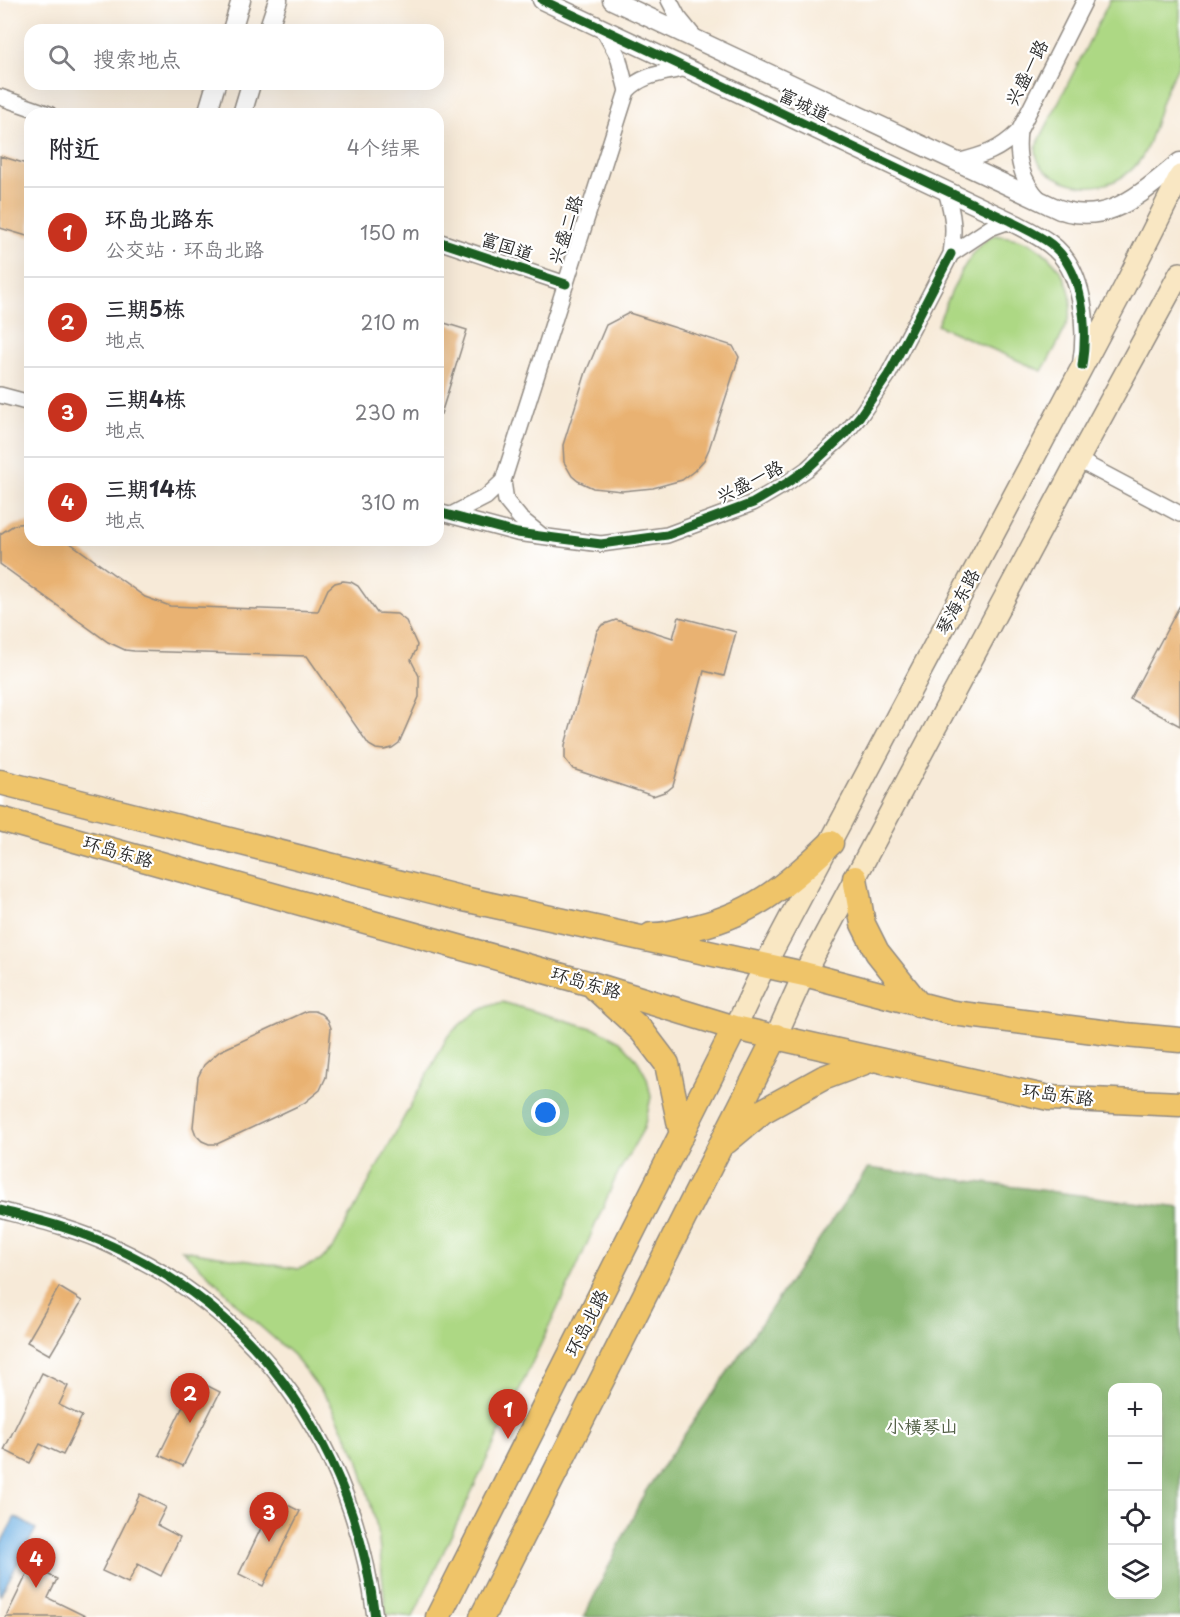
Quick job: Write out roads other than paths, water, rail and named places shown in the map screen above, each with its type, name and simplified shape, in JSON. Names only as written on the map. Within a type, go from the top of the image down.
[{"type":"main road","name":"琴海东路","points":[[735,1028],[765,965],[1124,288],[1180,176]]},
{"type":"main road","points":[[482,1617],[776,1036],[804,974],[1180,273]]},
{"type":"main road","points":[[0,782],[464,899],[804,974],[953,1013],[1180,1040]]},
{"type":"main road","name":"环岛东路","points":[[0,819],[591,984],[735,1028],[1049,1098],[1180,1104]]},
{"type":"main road","points":[[604,931],[658,935],[698,927],[742,912],[765,900],[794,878],[831,843]]},
{"type":"main road","points":[[855,878],[863,924],[877,951],[919,1005]]},
{"type":"main road","points":[[591,984],[642,1031],[667,1064],[682,1135]]},
{"type":"main road","name":"环岛北路","points":[[438,1617],[735,1028]]},
{"type":"main road","points":[[717,1150],[764,1111],[823,1078],[873,1059]]},
{"type":"street","points":[[234,24],[242,0]]},
{"type":"street","name":"富城道","points":[[542,0],[1010,221],[1050,243],[1061,254],[1070,270],[1082,306],[1085,346],[1082,366]]},
{"type":"street","name":"富城道","points":[[612,0],[1060,210],[1081,214],[1103,213],[1124,205],[1180,162]]},
{"type":"street","points":[[669,0],[678,16],[697,40]]},
{"type":"street","name":"兴盛一路","points":[[957,162],[992,152],[1007,143],[1019,131],[1085,0]]},
{"type":"street","points":[[270,24],[278,1]]},
{"type":"street","points":[[603,29],[618,56],[627,91]]},
{"type":"street","points":[[627,91],[634,83],[647,76],[687,68]]},
{"type":"street","points":[[209,108],[214,90]]},
{"type":"street","points":[[244,108],[249,90]]},
{"type":"street","name":"兴盛二路","points":[[503,481],[627,91]]},
{"type":"street","points":[[0,97],[32,108]]},
{"type":"street","name":"兴盛一路","points":[[1019,131],[1018,157],[1021,170],[1030,187],[1042,202]]},
{"type":"street","points":[[946,191],[954,217],[951,254]]},
{"type":"street","points":[[951,254],[990,228],[1010,221]]},
{"type":"street","name":"富国道","points":[[444,244],[566,284]]},
{"type":"street","name":"兴盛一路","points":[[444,514],[517,533],[601,544],[667,535],[739,509],[787,483],[807,469],[844,435],[875,396],[951,254]]},
{"type":"street","points":[[0,395],[24,401]]},
{"type":"street","points":[[1078,460],[1180,514]]},
{"type":"street","points":[[503,481],[506,501],[530,528],[543,537]]},
{"type":"street","points":[[444,514],[486,497],[503,481]]},
{"type":"street","points":[[0,1210],[82,1233],[140,1260],[193,1294],[242,1335],[263,1358],[307,1417],[333,1463],[346,1492],[365,1552],[375,1617]]},
{"type":"water","points":[[15,1517],[36,1529],[0,1596],[0,1545]]},
{"type":"place","name":"三期5栋","points":[[190,1423]]},
{"type":"place","name":"环岛北路东","points":[[508,1439]]},
{"type":"place","name":"三期4栋","points":[[269,1542]]},
{"type":"place","name":"三期14栋","points":[[36,1588]]},
{"type":"park label","name":"小橫琴山","points":[[922,1427]]}]
